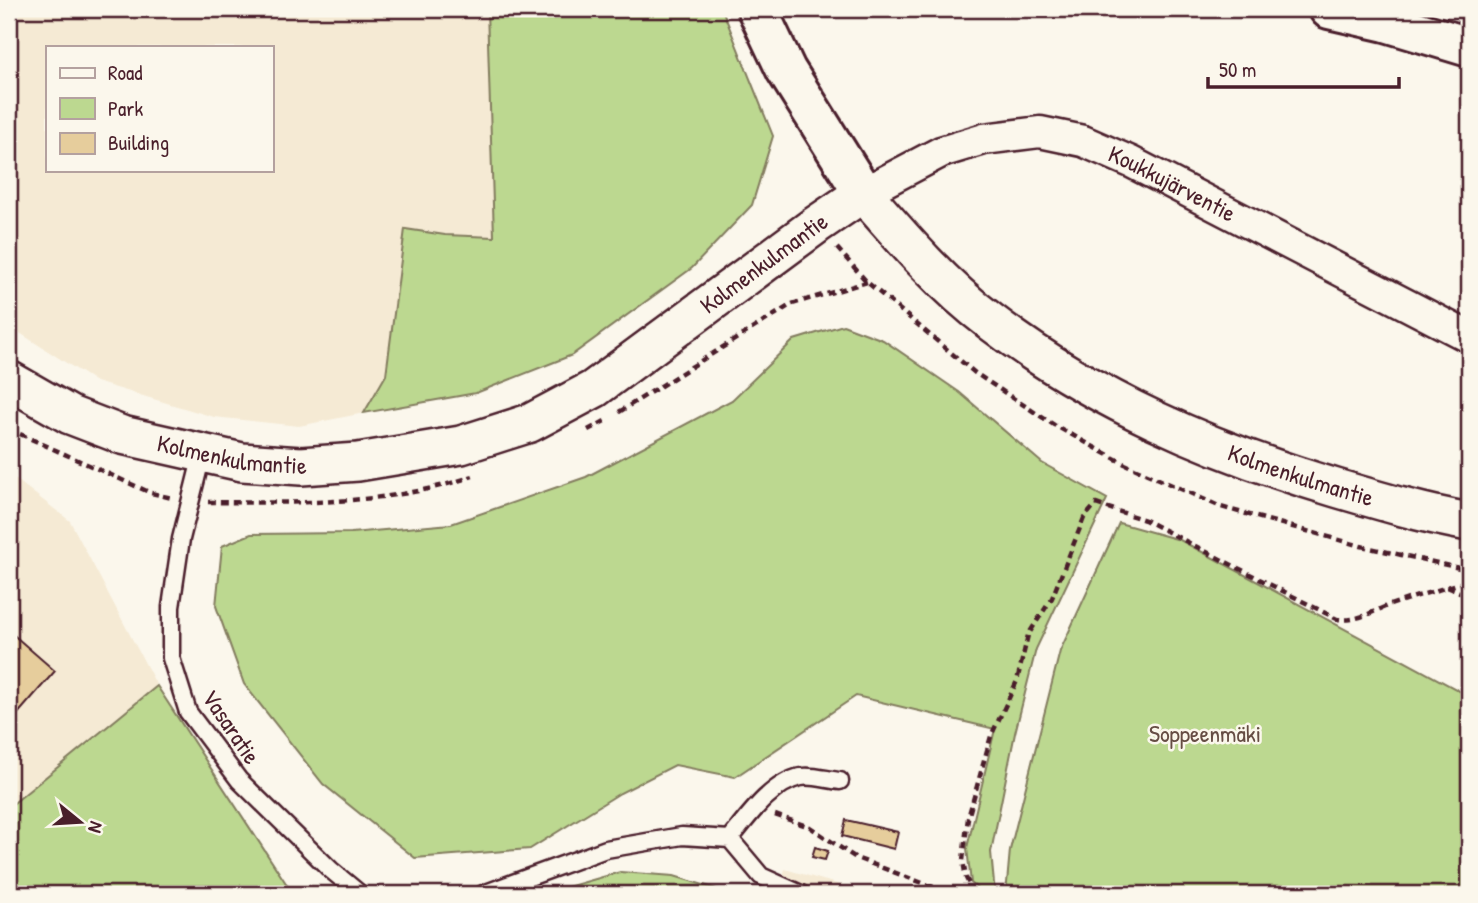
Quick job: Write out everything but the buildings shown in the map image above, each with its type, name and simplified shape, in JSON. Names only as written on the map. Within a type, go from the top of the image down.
[{"type":"highway","points":[[757,9],[786,71],[863,193]]},
{"type":"highway","points":[[1329,9],[1386,22],[1469,47]]},
{"type":"street","name":"Koukkujärventie","points":[[863,193],[941,152],[984,139],[1040,132],[1083,141],[1131,162],[1469,337]]},
{"type":"street","name":"Kolmenkulmantie","points":[[9,380],[70,415],[122,435],[242,462],[302,466],[358,463],[461,445],[530,423],[594,389],[863,193],[923,261],[988,320],[1066,374],[1145,417],[1230,453],[1313,481],[1421,513],[1469,522]]},
{"type":"lane","name":"Vasaratie","points":[[202,455],[181,540],[171,607],[171,658],[188,712],[239,780],[331,870],[360,894]]},
{"type":"lane","points":[[730,839],[754,808],[776,789],[801,777],[840,781]]},
{"type":"lane","points":[[483,894],[607,849],[682,836],[730,839],[761,876],[801,894]]},
{"type":"path","points":[[974,894],[965,878],[963,860],[968,818],[991,736],[1017,681],[1028,635],[1052,598],[1084,518],[1096,504],[1145,520],[1337,619],[1362,617],[1387,606],[1469,580]]},
{"type":"path","points":[[1447,587],[1465,594],[1469,600]]},
{"type":"path","points":[[754,808],[810,827],[856,858],[952,894]]},
{"type":"shaded area","points":[[9,9],[487,9],[494,238],[405,229],[386,375],[364,413],[299,426],[214,417],[96,382],[9,326]]},
{"type":"shaded area","points":[[9,474],[70,521],[157,686],[9,807]]},
{"type":"shaded area","points":[[785,869],[871,894],[778,894]]},
{"type":"green space","points":[[487,9],[722,9],[773,136],[752,205],[692,268],[572,355],[476,393],[364,413],[386,375],[405,229],[445,235],[494,237]]},
{"type":"green space","points":[[843,325],[883,340],[959,392],[1042,463],[1107,499],[1036,649],[1015,733],[991,852],[995,894],[984,894],[971,883],[967,848],[995,729],[856,696],[735,777],[675,765],[620,793],[530,849],[415,858],[323,784],[244,684],[216,606],[222,546],[251,534],[351,533],[451,524],[586,477],[732,400],[794,340]]},
{"type":"green space","name":"Soppeenmäki","points":[[1119,523],[1180,540],[1469,696],[1469,894],[1006,894],[1010,850],[1060,651]]},
{"type":"green space","points":[[157,686],[293,894],[9,894],[9,807]]},
{"type":"green space","points":[[620,872],[674,876],[733,894],[543,894]]}]
